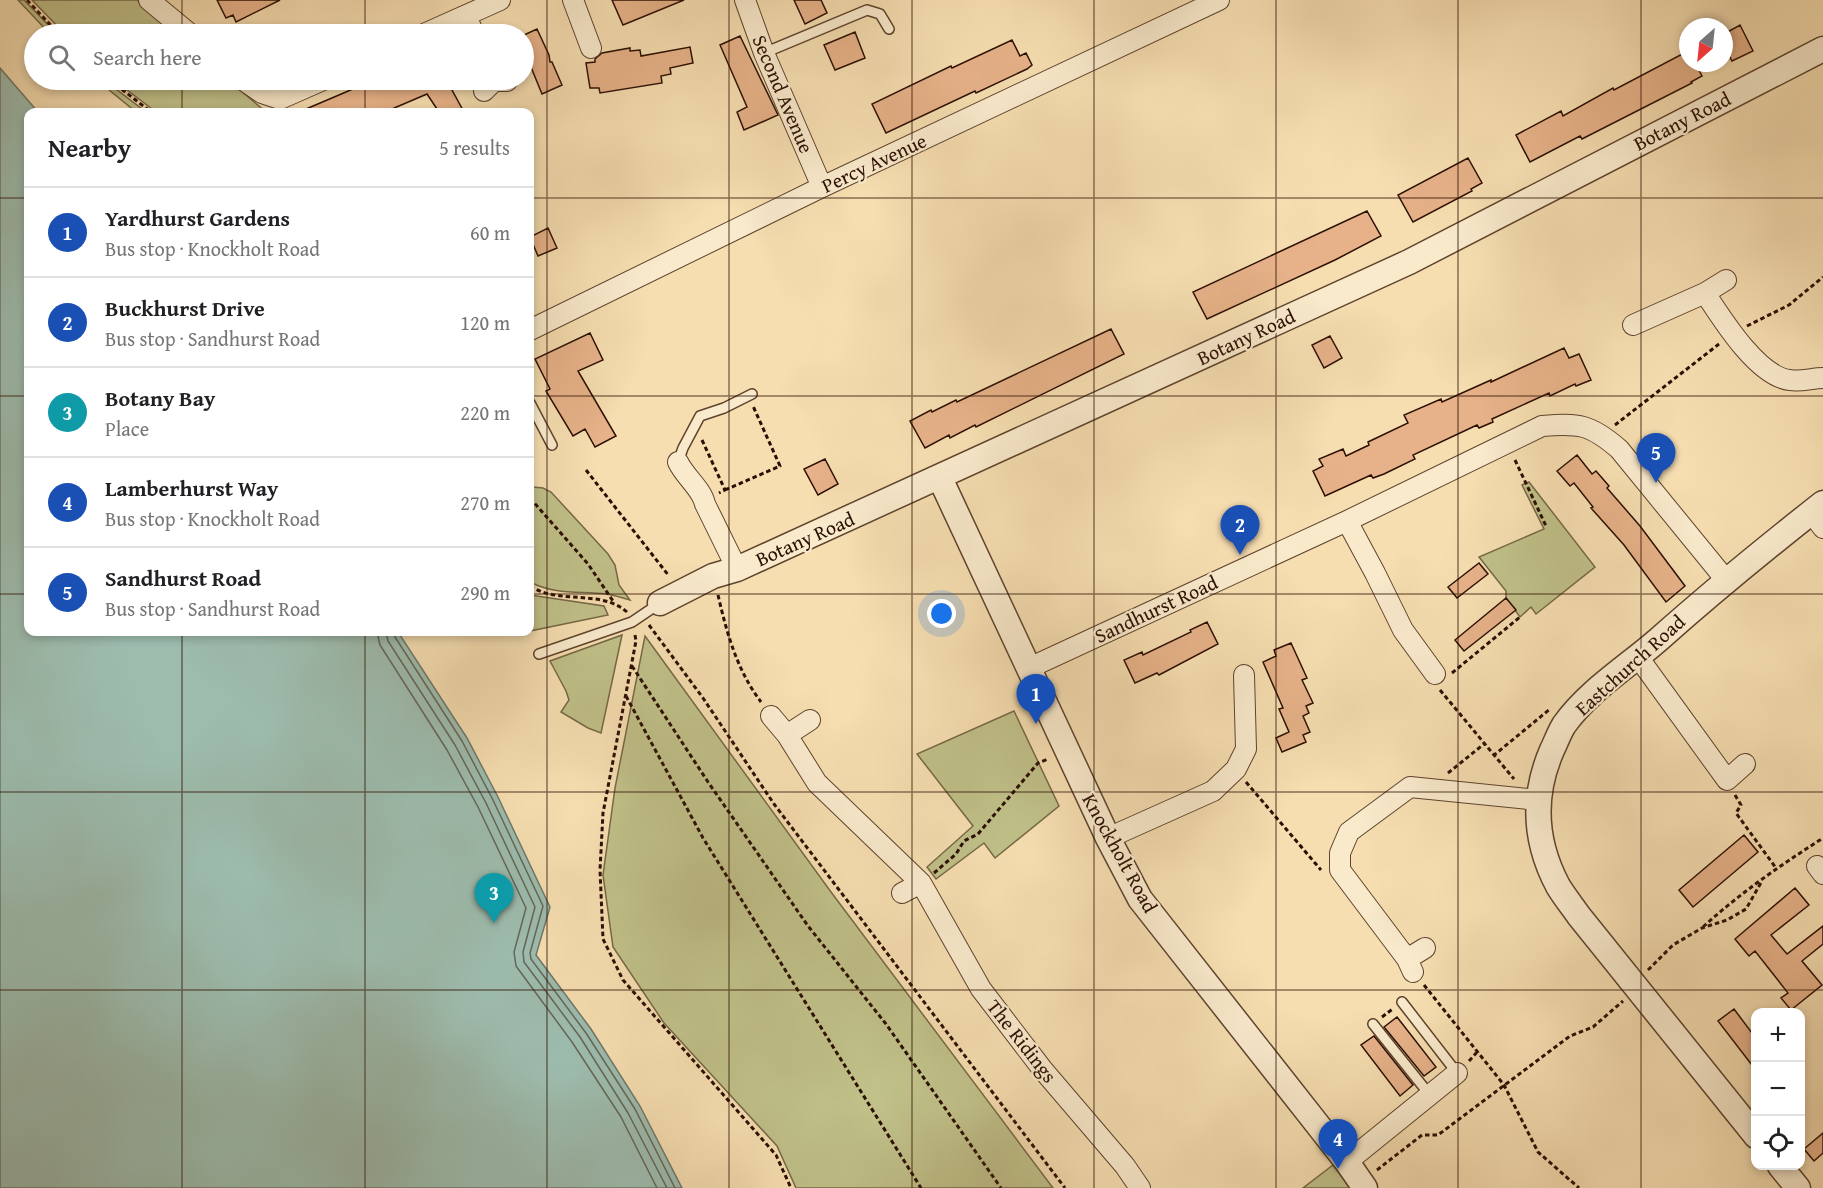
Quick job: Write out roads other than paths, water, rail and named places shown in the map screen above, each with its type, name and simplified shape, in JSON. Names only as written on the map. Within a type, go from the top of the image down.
[{"type":"street","points":[[149,0],[178,24]]},
{"type":"street","points":[[447,24],[500,0]]},
{"type":"street","points":[[573,0],[591,48]]},
{"type":"street","name":"Second Avenue","points":[[745,0],[764,53],[822,188]]},
{"type":"street","name":"Percy Avenue","points":[[534,328],[822,188],[1219,0]]},
{"type":"street","points":[[466,16],[470,24]]},
{"type":"street","name":"Botany Road","points":[[651,609],[712,576],[737,569],[940,478],[1409,262],[1823,49]]},
{"type":"street","points":[[258,90],[282,106],[307,90]]},
{"type":"street","points":[[1633,325],[1726,280]]},
{"type":"street","points":[[1705,292],[1731,334],[1772,375],[1791,381],[1823,378]]},
{"type":"street","name":"Sandhurst Road","points":[[1029,668],[1347,521],[1542,426],[1575,423],[1603,435],[1619,449],[1726,580]]},
{"type":"street","points":[[678,462],[684,475],[704,495],[705,504],[737,569]]},
{"type":"street","name":"Knockholt Road","points":[[940,478],[1067,752],[1140,899],[1363,1185]]},
{"type":"street","name":"Eastchurch Road","points":[[1751,1131],[1558,886],[1547,859],[1539,829],[1538,800],[1543,772],[1564,726],[1591,695],[1726,580],[1819,514]]},
{"type":"street","points":[[1347,521],[1403,630],[1437,678]]},
{"type":"street","points":[[1638,657],[1727,780],[1745,764]]},
{"type":"street","points":[[1108,838],[1213,791],[1236,769],[1246,749],[1244,675]]},
{"type":"street","name":"The Ridings","points":[[771,716],[787,735],[817,783],[921,883],[981,989],[1043,1070],[1125,1166],[1140,1188]]},
{"type":"street","points":[[787,735],[810,720]]},
{"type":"street","points":[[1425,948],[1410,966],[1340,870],[1340,853],[1349,832],[1410,787],[1538,800]]},
{"type":"street","points":[[902,892],[921,883]]},
{"type":"street","points":[[1347,1162],[1457,1073]]},
{"type":"street","points":[[1783,1170],[1796,1187]]},
{"type":"lane","points":[[764,53],[867,10],[880,14],[889,29]]},
{"type":"lane","points":[[678,462],[700,416],[752,399]]},
{"type":"lane","points":[[534,411],[552,445]]},
{"type":"lane","points":[[539,654],[632,622],[651,609]]},
{"type":"lane","points":[[1402,1002],[1457,1073]]},
{"type":"lane","points":[[1373,1024],[1429,1094]]},
{"type":"water","points":[[0,68],[35,108],[24,108],[24,636],[401,636],[467,738],[498,797],[550,907],[536,955],[591,1029],[640,1106],[682,1188],[0,1188]]},
{"type":"place","name":"Sandhurst Road","points":[[1656,483]]},
{"type":"place","name":"Buckhurst Drive","points":[[1240,555]]},
{"type":"place","name":"Yardhurst Gardens","points":[[1036,724]]},
{"type":"place","name":"Botany Bay","points":[[494,923]]},
{"type":"place","name":"Lamberhurst Way","points":[[1338,1169]]}]
